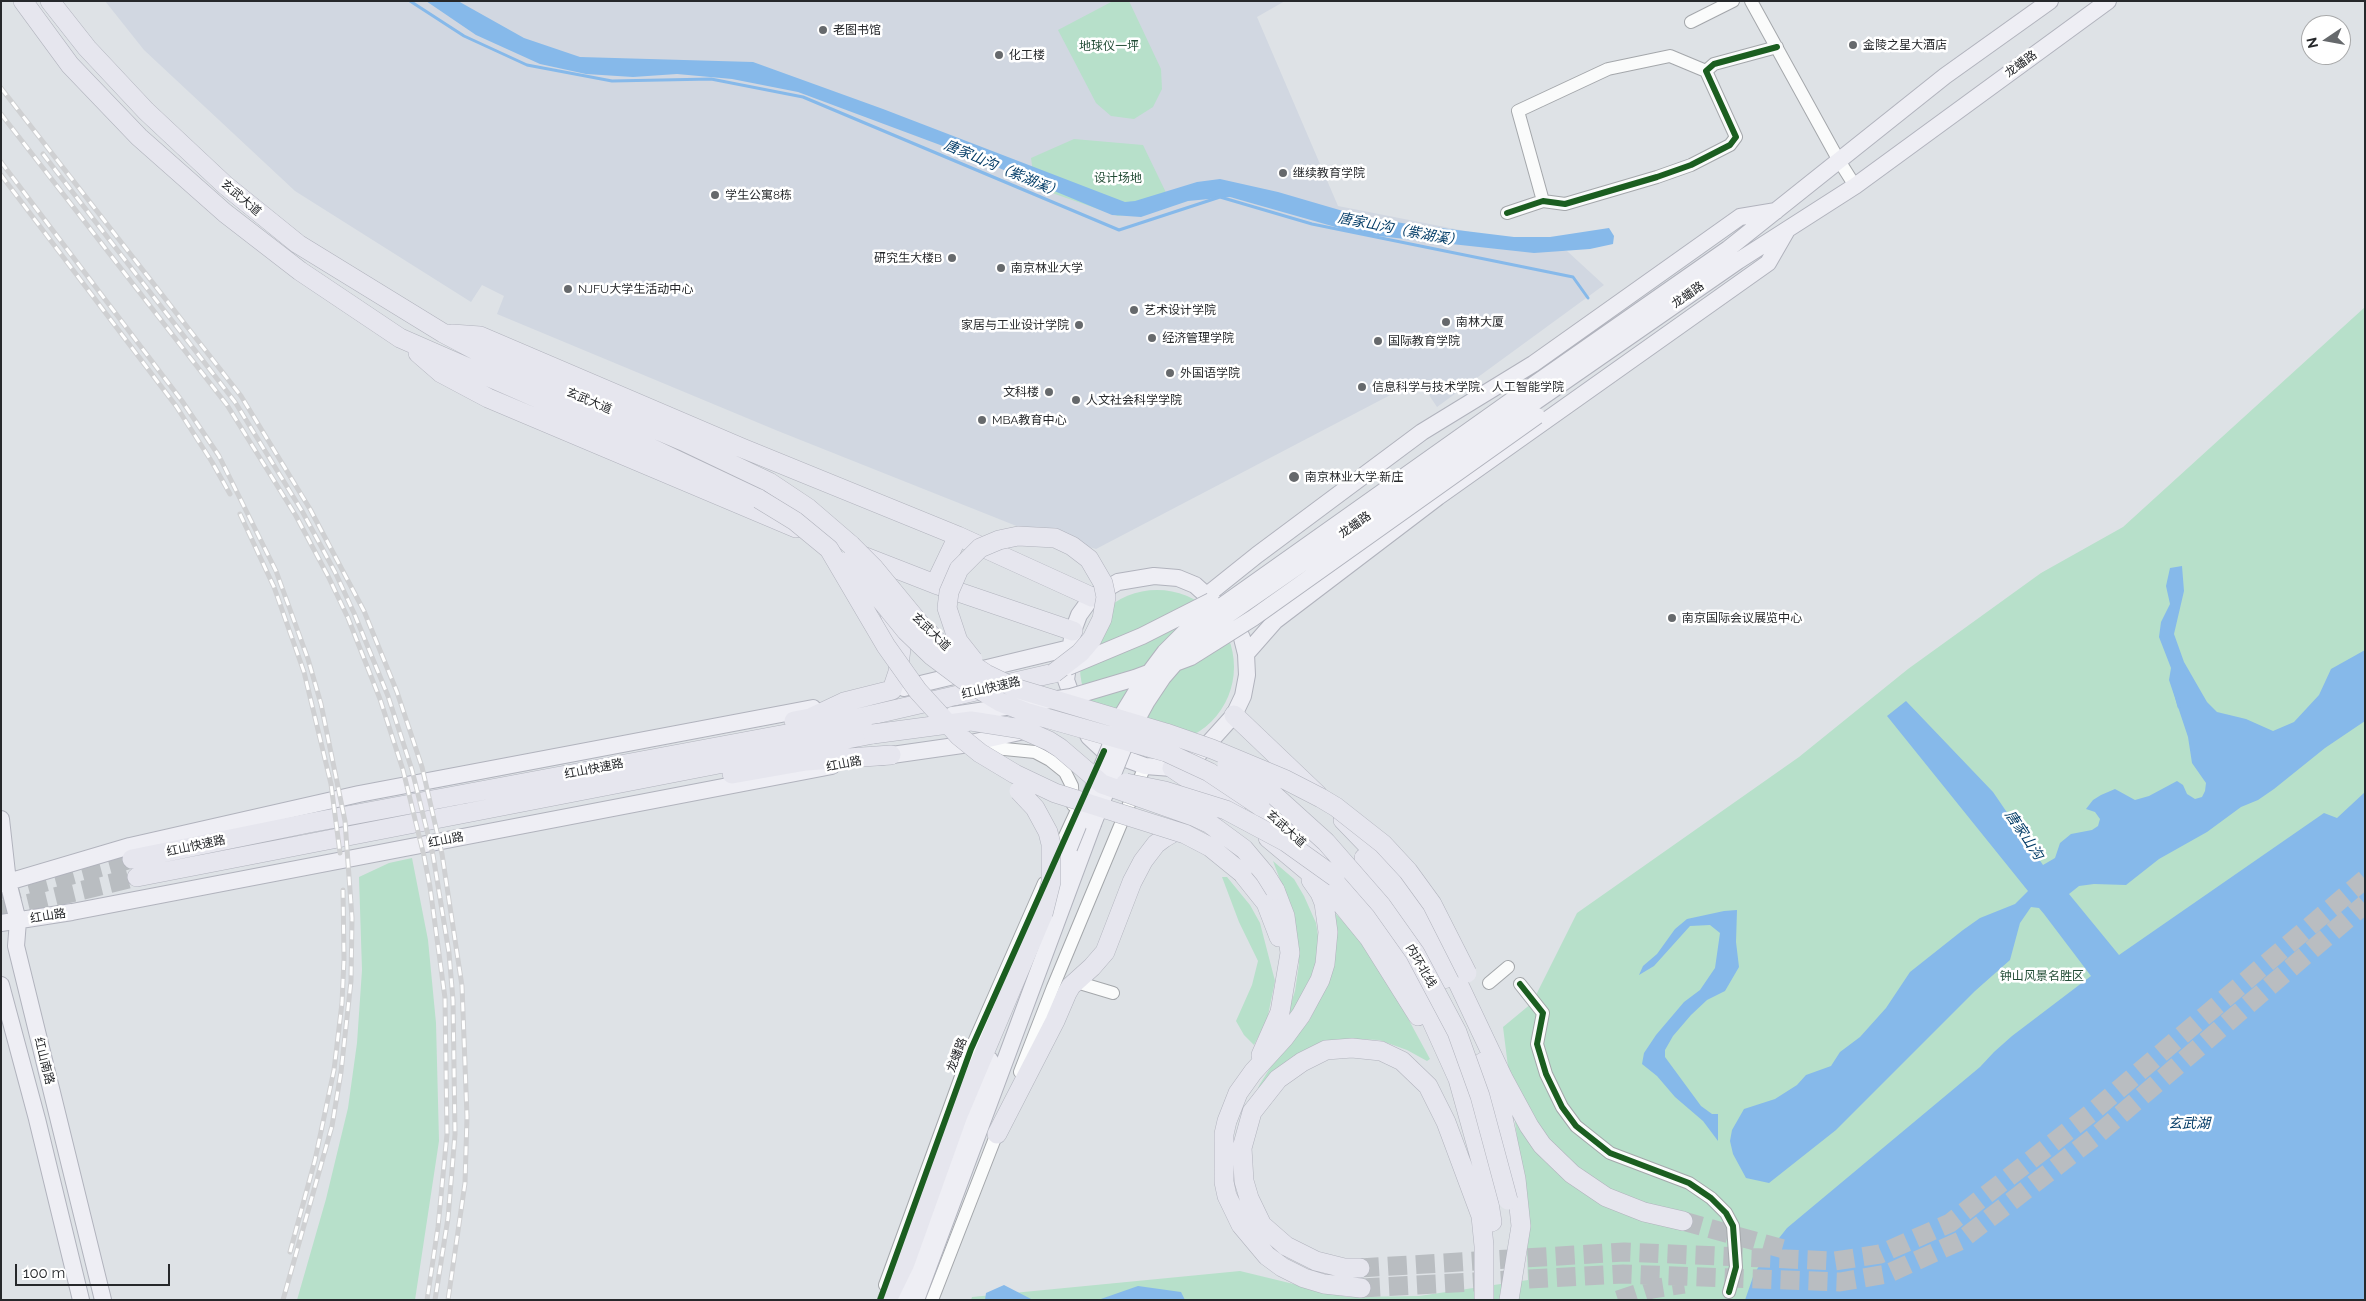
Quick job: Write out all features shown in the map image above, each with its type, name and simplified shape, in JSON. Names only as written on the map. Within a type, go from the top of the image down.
[{"type":"highway","name":"玄武大道","points":[[23,1],[70,65],[146,143],[225,213],[300,271],[400,338],[649,447],[759,499],[833,547],[867,583],[906,631],[932,656],[964,680],[1000,702],[1028,713],[1166,752],[1192,763],[1236,788],[1260,806],[1301,841],[1335,877]]},
{"type":"highway","name":"玄武大道","points":[[50,1],[86,48],[146,111],[226,185],[298,244],[443,333],[498,362],[683,441],[788,493],[851,545],[874,568],[921,625],[938,642],[986,674],[1023,691],[1166,733]]},
{"type":"highway","points":[[443,333],[480,336],[751,452],[958,536],[1092,597]]},
{"type":"highway","points":[[400,338],[441,372],[488,398],[833,547],[935,584],[1071,640]]},
{"type":"highway","points":[[935,584],[958,536]]},
{"type":"highway","points":[[986,674],[969,656],[958,640],[949,616],[947,598],[953,580],[968,558],[990,543],[1018,536],[1055,538],[1072,546],[1089,559],[1103,583],[1106,597],[1102,619],[1092,639],[1080,653],[1054,673]]},
{"type":"highway","points":[[623,764],[810,718],[844,702],[892,690],[898,672],[901,649],[892,616],[877,590],[833,547]]},
{"type":"highway","points":[[833,547],[890,653],[918,691],[959,736],[980,753],[1035,808],[1048,832],[1051,844],[1051,882],[1043,914],[958,1115],[905,1263],[887,1300]]},
{"type":"highway","name":"红山快速路","points":[[1054,673],[800,740],[624,784],[134,868],[310,823],[623,764],[800,740],[873,734],[971,721],[1010,726],[1049,741],[1102,784],[1193,816],[1210,824],[1244,850],[1265,874],[1270,897]]},
{"type":"highway","points":[[1234,715],[1296,773],[1401,880],[1424,910],[1503,1078],[1529,1126],[1542,1145],[1572,1174],[1588,1186],[1615,1201],[1644,1212],[1683,1220]]},
{"type":"highway","points":[[1166,733],[1237,759],[1321,798],[1368,832],[1394,855],[1421,888],[1442,923],[1467,974],[1490,1029],[1503,1078]]},
{"type":"highway","name":"内环北线","points":[[1166,733],[1221,761],[1274,795],[1326,842],[1381,905],[1415,953],[1458,1032],[1480,1096],[1508,1200],[1513,1235],[1508,1300]]},
{"type":"highway","points":[[980,753],[1015,774],[1055,793],[1168,827],[1198,840],[1232,864],[1255,887],[1282,904],[1289,932],[1290,953],[1286,978],[1280,1012],[1253,1072]]},
{"type":"highway","points":[[624,784],[719,777],[806,761],[891,755]]},
{"type":"highway","points":[[1172,768],[1248,820],[1286,842],[1335,877]]},
{"type":"highway","points":[[1296,773],[1390,889],[1414,925],[1436,963],[1487,1071],[1502,1113],[1510,1149],[1522,1226],[1508,1300]]},
{"type":"highway","points":[[1102,784],[1124,783],[1165,791],[1209,804],[1248,820],[1329,888],[1369,938],[1415,1010],[1446,1081],[1459,1120],[1471,1161],[1481,1216],[1484,1246],[1484,1300]]},
{"type":"highway","points":[[997,1134],[1054,1021],[1066,993],[1071,986],[1099,961],[1105,952],[1132,882],[1148,853],[1156,844],[1172,833],[1217,814],[1230,813],[1248,820]]},
{"type":"highway","points":[[1301,866],[1320,893],[1324,903],[1328,932],[1325,964],[1312,998],[1301,1015],[1284,1038],[1253,1072],[1238,1093],[1224,1134],[1224,1182],[1234,1212],[1252,1241],[1282,1267],[1304,1278],[1324,1284],[1361,1288]]},
{"type":"highway","name":"内环北线","points":[[1335,877],[1355,898],[1380,930],[1415,984],[1458,1079],[1484,1172],[1494,1241],[1495,1272],[1491,1300]]},
{"type":"highway","points":[[1360,1268],[1344,1268],[1316,1261],[1301,1256],[1286,1246],[1262,1224],[1248,1198],[1244,1181],[1242,1148],[1252,1112],[1278,1079],[1302,1062],[1326,1050],[1352,1048],[1381,1052],[1402,1061],[1415,1071],[1428,1086],[1437,1102],[1481,1216]]},
{"type":"main road","name":"龙蟠路","points":[[901,1300],[1069,848],[1110,744],[1124,712],[1141,684],[1165,652],[1204,616],[1740,240],[1838,159],[1945,76],[2050,1]]},
{"type":"main road","name":"龙蟠路","points":[[916,1300],[1093,824],[1129,734],[1163,677],[1188,648],[1212,626],[1749,253],[1856,186],[2108,1]]},
{"type":"main road","points":[[1207,595],[1257,555],[1422,432],[1532,364],[1740,218],[1776,211]]},
{"type":"main road","points":[[1246,654],[1275,621],[1438,497],[1768,263],[1790,226]]},
{"type":"main road","points":[[1054,673],[1142,636],[1208,603],[1254,575],[1516,387],[1532,364]]},
{"type":"main road","points":[[873,734],[926,719],[1071,696],[1135,678],[1191,657],[1253,618],[1537,416],[1557,411]]},
{"type":"main road","points":[[1154,576],[1178,578],[1195,585],[1207,595],[1232,619],[1242,638],[1246,654],[1247,675],[1243,696],[1234,715],[1197,756],[1172,768],[1145,766],[1104,751],[1089,737],[1080,719],[1066,680],[1071,640],[1079,615],[1092,597],[1118,582],[1154,576]]},
{"type":"main road","points":[[892,690],[1071,640]]},
{"type":"main road","points":[[5,883],[130,846],[359,794],[844,702]]},
{"type":"main road","name":"红山路","points":[[1,924],[891,755],[962,745],[1080,719]]},
{"type":"main road","name":"红山南路","points":[[1,819],[5,883],[18,921],[16,946],[103,1300]]},
{"type":"main road","name":"红山南路","points":[[1,986],[37,1119],[80,1300]]},
{"type":"street","points":[[1691,22],[1733,1]]},
{"type":"street","points":[[1752,1],[1838,159],[1856,186]]},
{"type":"street","points":[[1706,71],[1714,64],[1777,47]]},
{"type":"street","points":[[1507,213],[1543,201],[1564,204],[1657,177],[1691,165],[1730,145],[1736,136],[1706,71],[1670,56],[1608,69],[1518,111],[1543,201]]},
{"type":"street","points":[[962,745],[1035,752],[1050,760],[1065,772],[1072,786],[1074,801],[1070,824]]},
{"type":"street","points":[[1070,824],[1104,751]]},
{"type":"street","points":[[932,1300],[1053,987],[1145,766]]},
{"type":"street","name":"龙蟠路","points":[[880,1300],[971,1049],[1070,824]]},
{"type":"street","points":[[1489,983],[1508,967]]},
{"type":"street","points":[[1083,984],[1113,993]]},
{"type":"street","points":[[1520,984],[1543,1013],[1537,1044],[1544,1066],[1562,1107],[1576,1126],[1610,1153],[1689,1183],[1711,1198],[1726,1213],[1733,1226],[1736,1267],[1729,1292]]},
{"type":"shaded area","name":"南京林业大学","points":[[105,1],[1285,1],[1257,17],[1338,206],[1567,251],[1604,285],[1437,407],[1419,380],[1096,549],[1019,527],[778,431],[497,314],[504,296],[482,285],[471,302],[295,191],[144,50]]},
{"type":"green space","name":"地球仪一坪","points":[[1113,1],[1129,1],[1161,69],[1162,89],[1153,107],[1134,119],[1111,116],[1096,103],[1058,30]]},
{"type":"green space","name":"设计场地","points":[[1074,139],[1143,145],[1172,205],[1118,216],[1035,187],[1031,158]]},
{"type":"green space","name":"钟山风景名胜区","points":[[2365,307],[2365,1300],[971,1300],[972,1297],[1240,1271],[1347,1297],[1419,1296],[1528,1280],[1525,1201],[1503,1027],[1532,1003],[1577,913],[1799,757],[1908,669],[2041,573],[2123,527]]},
{"type":"green space","points":[[1157,590],[1172,591],[1186,596],[1200,603],[1211,613],[1221,624],[1228,638],[1233,652],[1233,682],[1228,696],[1221,710],[1211,721],[1200,731],[1186,738],[1172,743],[1157,744],[1142,743],[1128,738],[1114,731],[1103,721],[1093,710],[1086,696],[1081,682],[1080,667],[1081,652],[1086,638],[1093,624],[1103,613],[1114,603],[1128,596],[1142,591]]},
{"type":"green space","points":[[412,858],[428,940],[436,1023],[439,1141],[415,1300],[297,1300],[326,1199],[348,1108],[357,1043],[362,970],[359,877],[389,863]]},
{"type":"green space","points":[[1273,861],[1294,879],[1316,923],[1318,936],[1318,954],[1313,977],[1282,1031],[1295,991],[1299,964],[1294,917]]},
{"type":"green space","points":[[1222,877],[1227,877],[1250,905],[1260,923],[1275,981],[1267,1020],[1254,1045],[1244,1035],[1236,1021],[1252,985],[1258,961],[1239,922]]},
{"type":"green space","points":[[1335,913],[1357,936],[1392,989],[1430,1059],[1427,1061],[1407,1050],[1379,1040],[1356,1039],[1263,1090],[1258,1088],[1272,1065],[1309,1021],[1326,987]]},
{"type":"water","points":[[426,1],[458,1],[524,38],[580,57],[753,62],[883,109],[1125,202],[1135,201],[1197,182],[1220,179],[1278,192],[1360,216],[1408,224],[1514,237],[1550,237],[1609,228],[1614,236],[1613,244],[1590,249],[1534,253],[1360,234],[1230,197],[1188,201],[1141,217],[1112,215],[975,158],[798,92],[732,79],[677,74],[633,77],[586,74],[540,64],[476,35]]},
{"type":"water","name":"玄武湖","points":[[2182,566],[2184,591],[2174,634],[2184,662],[2207,702],[2217,712],[2246,719],[2273,731],[2294,722],[2319,695],[2331,669],[2365,650],[2365,721],[2325,748],[2258,800],[2241,807],[2207,832],[2159,859],[2126,885],[2094,884],[2079,886],[2069,894],[2119,955],[2324,813],[2337,818],[2365,792],[2365,1300],[1745,1300],[1754,1274],[1787,1228],[1980,1067],[2012,1036],[2091,976],[2039,908],[2031,907],[2020,923],[2010,960],[1975,991],[1836,1130],[1769,1183],[1746,1178],[1733,1154],[1730,1141],[1732,1130],[1744,1109],[1775,1099],[1797,1085],[1806,1075],[1831,1066],[1840,1052],[1860,1037],[1886,1008],[1910,972],[1980,918],[2015,904],[2028,891],[1887,716],[1906,701],[1993,792],[2043,865],[2055,858],[2060,843],[2071,834],[2092,830],[2098,826],[2100,819],[2095,812],[2086,809],[2093,800],[2115,789],[2135,800],[2149,796],[2177,781],[2183,785],[2187,794],[2195,799],[2202,797],[2206,783],[2192,763],[2188,737],[2169,680],[2171,668],[2159,637],[2161,622],[2170,604],[2166,586],[2170,568]]},
{"type":"water","points":[[1737,910],[1736,942],[1739,967],[1725,991],[1707,1000],[1691,1015],[1673,1036],[1665,1050],[1665,1057],[1701,1106],[1712,1114],[1718,1114],[1718,1141],[1703,1121],[1675,1097],[1657,1076],[1642,1064],[1644,1053],[1656,1035],[1684,1002],[1700,990],[1715,968],[1720,933],[1710,925],[1690,926],[1654,966],[1639,975],[1643,966],[1657,954],[1675,929],[1687,919]]},
{"type":"water","points":[[1004,1285],[1033,1300],[985,1300],[986,1293]]},
{"type":"water","points":[[1138,1286],[1181,1292],[1185,1300],[1098,1300]]},
{"type":"waterway","name":"唐家山沟（紫湖溪）","points":[[410,1],[464,36],[527,65],[612,81],[711,79],[803,97],[1119,230],[1220,197],[1312,224],[1573,277],[1588,298]]},
{"type":"waterway","points":[[2175,691],[2179,707]]},
{"type":"tunnel","points":[[1,894],[132,859]]},
{"type":"tunnel","points":[[1,910],[137,877]]},
{"type":"tunnel","points":[[1360,1268],[1624,1252],[1835,1261],[1880,1254],[1950,1223],[2091,1113],[2365,879]]},
{"type":"tunnel","points":[[1361,1288],[1623,1274],[1840,1282],[1887,1274],[1960,1241],[2097,1135],[2365,904]]},
{"type":"tunnel","points":[[1683,1221],[1787,1250]]},
{"type":"tunnel","points":[[1618,1300],[1652,1289],[1684,1284]]},
{"type":"railway","points":[[1,88],[241,396],[310,509],[364,611],[397,692],[422,767],[442,854],[462,986],[467,1117],[465,1183],[448,1300]]},
{"type":"railway","points":[[1,114],[227,405],[296,516],[328,576],[348,618],[380,699],[403,770],[424,856],[445,998],[447,1134],[438,1227],[427,1300]]},
{"type":"railway","points":[[43,154],[235,402],[302,511],[335,572],[388,696],[412,770],[433,855],[449,953],[453,1000],[455,1134],[448,1218],[435,1300]]},
{"type":"railway","points":[[1,162],[182,401],[219,456],[276,571],[308,659],[321,704],[345,821],[352,918],[351,981],[341,1072],[332,1126],[283,1300]]},
{"type":"railway","points":[[1,175],[176,406],[230,494]]},
{"type":"railway","points":[[240,514],[274,587],[304,672],[331,784],[340,853]]},
{"type":"railway","points":[[290,1252],[315,1160],[334,1070],[342,1003],[344,959],[343,890]]},
{"type":"cycle path","points":[[1507,213],[1543,201],[1565,204],[1657,177],[1691,165],[1730,145],[1736,137],[1706,71],[1714,64],[1777,47]]},
{"type":"cycle path","points":[[880,1300],[971,1049],[1104,751]]},
{"type":"cycle path","points":[[1520,984],[1543,1013],[1537,1044],[1546,1074],[1562,1107],[1576,1126],[1610,1153],[1689,1183],[1711,1198],[1726,1213],[1733,1226],[1736,1267],[1729,1292]]},
{"type":"place","name":"老图书馆","points":[[823,30]]},
{"type":"place","name":"金陵之星大酒店","points":[[1853,45]]},
{"type":"place","name":"化工楼","points":[[999,55]]},
{"type":"place","name":"继续教育学院","points":[[1283,173]]},
{"type":"place","name":"学生公寓8栋","points":[[715,195]]},
{"type":"place","name":"研究生大楼B","points":[[952,258]]},
{"type":"place","name":"南京林业大学","points":[[1001,268]]},
{"type":"place","name":"NJFU大学生活动中心","points":[[568,289]]},
{"type":"place","name":"艺术设计学院","points":[[1134,310]]},
{"type":"place","name":"南林大厦","points":[[1446,322]]},
{"type":"place","name":"家居与工业设计学院","points":[[1079,325]]},
{"type":"place","name":"经济管理学院","points":[[1152,338]]},
{"type":"place","name":"国际教育学院","points":[[1378,341]]},
{"type":"place","name":"外国语学院","points":[[1170,373]]},
{"type":"place","name":"信息科学与技术学院、人工智能学院","points":[[1362,387]]},
{"type":"place","name":"文科楼","points":[[1049,392]]},
{"type":"place","name":"人文社会科学学院","points":[[1076,400]]},
{"type":"place","name":"MBA教育中心","points":[[982,420]]},
{"type":"place","name":"南京林业大学·新庄","points":[[1294,477]]},
{"type":"place","name":"南京国际会议展览中心","points":[[1672,618]]},
{"type":"water label","name":"唐家山沟","points":[[2024,835]]}]
